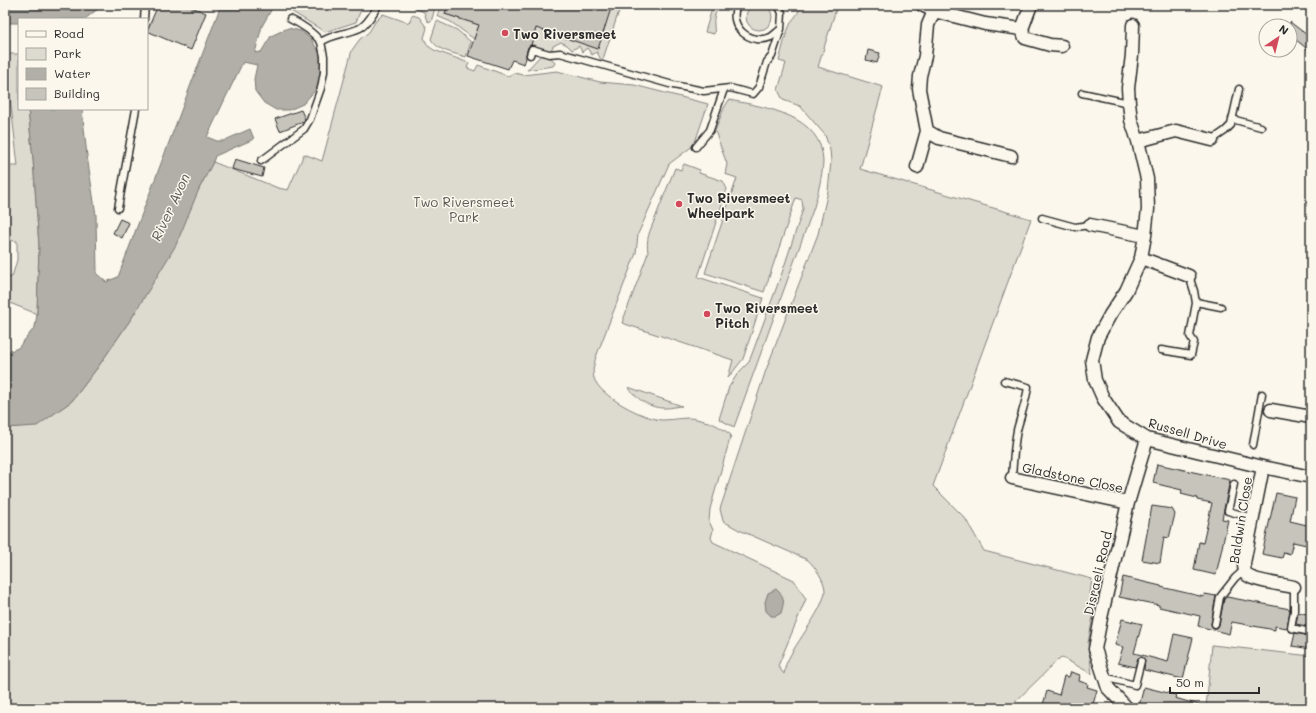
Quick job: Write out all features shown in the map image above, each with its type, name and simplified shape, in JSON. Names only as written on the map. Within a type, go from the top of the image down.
[{"type":"street","points":[[922,5],[934,10],[985,24],[1022,28]]},
{"type":"street","points":[[1031,5],[1022,28],[1025,38],[1050,46],[1062,46]]},
{"type":"street","points":[[917,167],[927,131],[919,89],[920,76],[925,56],[928,25],[934,10]]},
{"type":"street","name":"Russell Drive","points":[[1133,25],[1132,55],[1128,88],[1129,102],[1131,120],[1148,179],[1148,209],[1141,258],[1126,291],[1098,337],[1092,360],[1095,380],[1103,398],[1119,422],[1147,439],[1311,477]]},
{"type":"street","points":[[927,131],[939,138],[1010,156]]},
{"type":"street","points":[[1138,141],[1176,131],[1212,140]]},
{"type":"street","points":[[1090,225],[1145,236]]},
{"type":"street","points":[[1141,258],[1189,276]]},
{"type":"street","points":[[1265,408],[1311,417]]},
{"type":"street","name":"Disraeli Road","points":[[1127,708],[1108,688],[1095,649],[1128,503],[1147,439]]},
{"type":"street","name":"Baldwin Close","points":[[1263,467],[1244,563],[1245,569],[1247,575],[1255,580],[1294,587]]},
{"type":"street","name":"Gladstone Close","points":[[1012,478],[1128,503]]},
{"type":"lane","points":[[144,18],[145,5]]},
{"type":"lane","points":[[737,5],[735,9],[736,23],[744,34],[756,39],[770,37],[781,29]]},
{"type":"lane","points":[[530,55],[532,49],[549,54],[560,53],[704,91],[730,88],[753,94],[759,87],[767,62],[772,56],[781,29],[782,13],[778,5]]},
{"type":"lane","points":[[321,42],[328,37],[360,27],[368,20],[378,6]]},
{"type":"lane","points":[[261,161],[304,128],[310,119],[321,88],[324,72],[324,56],[321,42],[304,25],[290,19]]},
{"type":"lane","points":[[696,147],[710,130],[724,89]]},
{"type":"lane","points":[[1212,140],[1231,125],[1239,89]]},
{"type":"lane","points":[[1082,93],[1129,102]]},
{"type":"lane","points":[[118,208],[136,110]]},
{"type":"lane","points":[[1232,119],[1261,127]]},
{"type":"lane","points":[[1042,218],[1075,227],[1090,225]]},
{"type":"lane","points":[[1161,350],[1190,355],[1194,342],[1190,336],[1196,302],[1189,276]]},
{"type":"lane","points":[[1196,302],[1221,307]]},
{"type":"lane","points":[[1004,381],[1028,387],[1013,454],[1012,478]]},
{"type":"lane","points":[[1253,445],[1265,408],[1262,394]]},
{"type":"lane","points":[[1234,484],[1228,511],[1253,518]]},
{"type":"lane","points":[[1215,624],[1220,597],[1234,578],[1245,569]]},
{"type":"lane","points":[[1294,587],[1294,611],[1291,628],[1311,632]]},
{"type":"lane","points":[[1104,677],[1135,685],[1141,661]]},
{"type":"green space","points":[[759,4],[768,8],[772,17],[768,26],[759,30],[750,26],[746,17],[750,8]]},
{"type":"green space","points":[[281,5],[356,5],[362,7],[356,22],[325,32]]},
{"type":"green space","points":[[415,5],[434,5],[433,7],[435,8],[431,22],[427,21],[424,12],[414,8]]},
{"type":"green space","points":[[441,5],[448,5],[445,14],[479,25],[474,39],[451,22],[437,16]]},
{"type":"green space","points":[[612,5],[621,5],[602,62],[597,52],[592,55],[587,48],[582,52],[579,46],[572,50],[561,42],[553,46],[550,53],[530,47],[536,28]]},
{"type":"green space","points":[[713,5],[723,5],[717,11],[715,16],[714,34],[705,32]]},
{"type":"green space","name":"Two Riversmeet Park","points":[[799,5],[837,6],[818,67],[883,87],[860,169],[1031,219],[933,486],[965,518],[984,551],[1092,579],[1090,594],[1097,596],[1088,643],[1092,674],[1061,657],[1009,708],[5,708],[5,428],[37,425],[72,401],[98,367],[133,316],[213,162],[278,188],[288,190],[304,154],[322,161],[352,50],[383,14],[409,23],[412,15],[419,17],[427,28],[424,38],[428,46],[434,50],[469,63],[467,68],[475,71],[478,65],[508,76],[514,73],[523,75],[557,71],[600,82],[634,85],[708,104],[694,145],[669,164],[638,234],[636,253],[596,357],[593,375],[598,385],[604,392],[623,405],[644,416],[662,420],[689,418],[697,419],[722,428],[731,435],[710,509],[709,521],[713,530],[711,538],[713,542],[794,580],[806,599],[778,666],[784,674],[791,654],[815,616],[824,597],[825,590],[823,582],[808,560],[739,530],[723,521],[720,509],[766,370],[818,234],[828,191],[831,161],[830,150],[825,135],[800,106],[783,100],[778,90],[786,63],[779,61],[784,41],[792,21],[798,12]]},
{"type":"green space","points":[[437,21],[457,30],[471,42],[466,57],[446,51],[434,43],[431,39]]},
{"type":"green space","points":[[5,54],[18,54],[18,110],[28,110],[39,246],[37,314],[5,301],[5,277],[12,277],[17,260],[17,241],[5,240],[5,166],[18,166]]},
{"type":"green space","points":[[541,55],[549,55],[555,63],[553,66],[527,70]]},
{"type":"green space","points":[[729,100],[775,110],[790,116],[803,124],[813,133],[820,146],[823,162],[820,185],[814,207],[734,427],[719,419],[729,387],[738,373],[749,362],[783,270],[803,209],[802,200],[796,198],[764,292],[705,273],[737,178],[725,174],[727,164],[715,131],[724,108]]},
{"type":"green space","points":[[684,164],[700,170],[699,173],[723,181],[727,189],[698,277],[763,298],[743,359],[728,378],[733,360],[622,323],[648,253],[648,237],[650,231],[675,168],[681,170]]},
{"type":"green space","points":[[628,387],[682,406],[660,408],[649,405],[635,395]]},
{"type":"green space","points":[[1212,645],[1311,656],[1311,708],[1206,708]]},
{"type":"water","points":[[5,5],[103,5],[86,18],[18,18],[18,23],[5,23]]},
{"type":"water","name":"River Avon","points":[[221,5],[274,5],[262,26],[255,53],[261,52],[271,36],[288,28],[301,31],[311,39],[321,55],[322,70],[318,87],[303,104],[289,110],[276,110],[264,103],[255,91],[254,79],[257,65],[243,62],[207,137],[217,141],[223,141],[250,129],[254,139],[215,156],[199,189],[176,245],[133,316],[98,367],[72,401],[37,426],[5,428],[5,353],[18,348],[35,327],[37,314],[39,246],[28,110],[82,110],[96,215],[97,274],[106,282],[118,277]]},
{"type":"water","points":[[776,589],[783,598],[783,606],[781,613],[776,616],[771,616],[766,611],[765,602],[768,593]]},
{"type":"building","points":[[158,5],[187,5],[206,13],[191,50],[148,31]]},
{"type":"building","name":"Two Riversmeet","points":[[448,5],[612,5],[598,49],[536,28],[531,45],[528,47],[524,64],[512,60],[508,69],[468,56],[479,25],[445,14]]},
{"type":"building","points":[[1298,28],[1311,38],[1311,52],[1298,41]]},
{"type":"building","points":[[868,50],[880,53],[877,63],[866,60]]},
{"type":"building","points":[[301,110],[305,119],[303,122],[280,131],[275,119]]},
{"type":"building","points":[[235,159],[264,168],[262,177],[232,169]]},
{"type":"building","points":[[120,219],[129,223],[122,238],[113,233]]},
{"type":"building","points":[[1157,464],[1230,480],[1222,519],[1228,520],[1216,575],[1194,570],[1199,542],[1203,543],[1212,503],[1197,500],[1197,498],[1181,494],[1182,490],[1153,483]]},
{"type":"building","points":[[1276,493],[1295,497],[1290,521],[1311,526],[1311,546],[1293,542],[1290,554],[1284,552],[1282,558],[1262,554]]},
{"type":"building","points":[[1152,506],[1172,509],[1175,514],[1169,538],[1164,537],[1160,563],[1142,560]]},
{"type":"building","points":[[1123,577],[1204,597],[1205,594],[1216,596],[1211,624],[1214,628],[1217,628],[1219,625],[1224,599],[1227,597],[1290,609],[1287,628],[1275,626],[1275,630],[1232,622],[1229,634],[1198,626],[1200,616],[1159,607],[1159,605],[1119,597]]},
{"type":"building","points":[[1298,612],[1311,615],[1311,627],[1296,624]]},
{"type":"building","points":[[1122,619],[1142,624],[1134,653],[1168,662],[1174,634],[1193,638],[1183,679],[1144,670],[1145,660],[1142,657],[1138,658],[1135,667],[1118,663],[1123,647],[1115,645]]},
{"type":"building","points":[[1295,633],[1311,636],[1311,649],[1292,646]]},
{"type":"building","points":[[1071,672],[1080,675],[1079,681],[1088,684],[1087,687],[1097,690],[1092,708],[1042,708],[1047,691],[1059,695],[1064,676],[1069,677]]},
{"type":"building","points":[[1144,687],[1176,695],[1175,698],[1199,705],[1199,708],[1146,708],[1139,706]]},
{"type":"place","name":"Two Riversmeet","points":[[505,33]]},
{"type":"place","name":"Two Riversmeet Wheelpark","points":[[679,204]]},
{"type":"place","name":"Two Riversmeet Pitch","points":[[707,314]]}]
